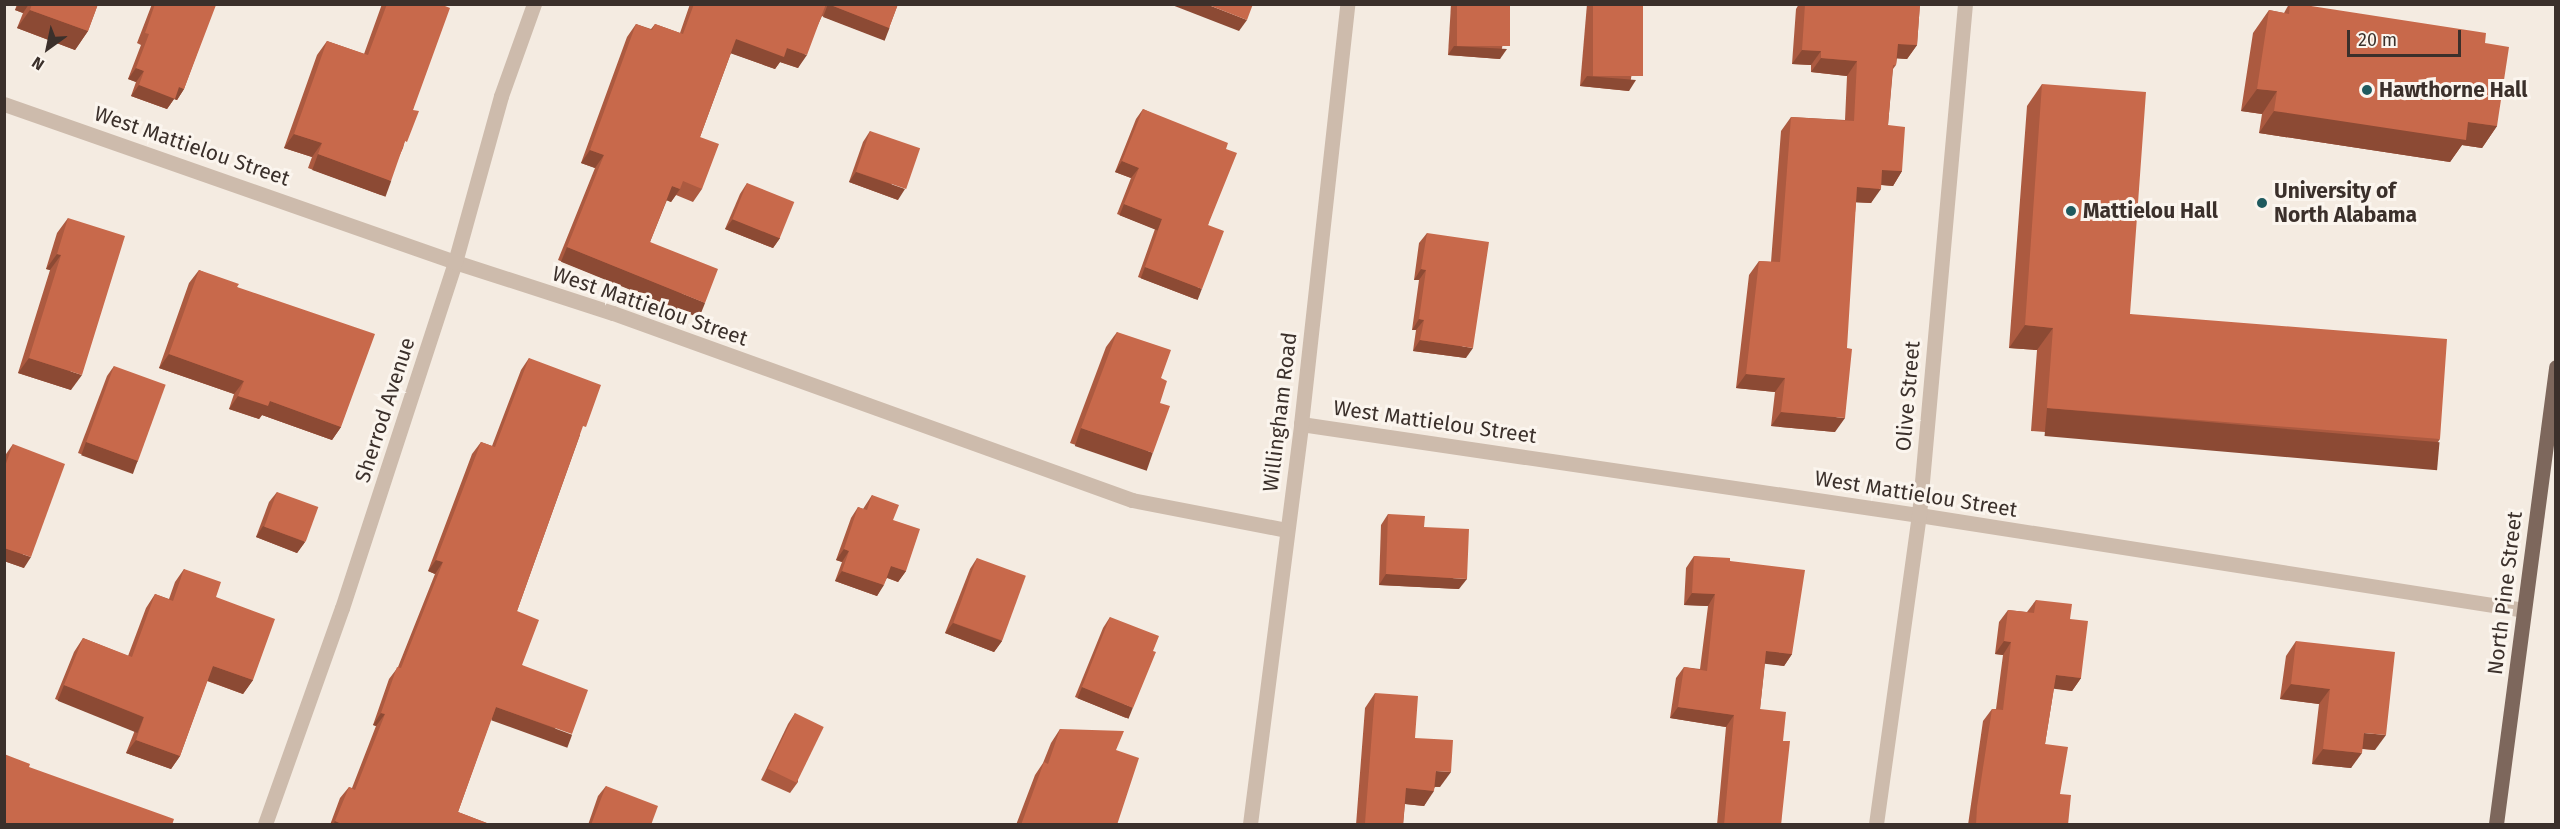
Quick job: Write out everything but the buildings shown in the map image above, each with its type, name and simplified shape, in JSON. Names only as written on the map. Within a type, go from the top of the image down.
[{"type":"main road","name":"North Pine Street","points":[[2496,825],[2556,367]]},
{"type":"street","name":"Sherrod Avenue","points":[[265,825],[342,608],[455,262],[501,96],[534,4]]},
{"type":"street","name":"Willingham Road","points":[[1250,825],[1301,424],[1347,4]]},
{"type":"street","name":"Olive Street","points":[[1876,825],[1919,515],[1965,4]]},
{"type":"street","name":"West Mattielou Street","points":[[4,104],[455,262],[613,313],[1132,500],[1287,530]]},
{"type":"street","name":"West Mattielou Street","points":[[1301,424],[1919,515],[2524,610]]},
{"type":"place","name":"Hawthorne Hall","points":[[2367,90]]},
{"type":"place","name":"University of North Alabama","points":[[2262,203]]},
{"type":"place","name":"Mattielou Hall","points":[[2071,211]]}]
